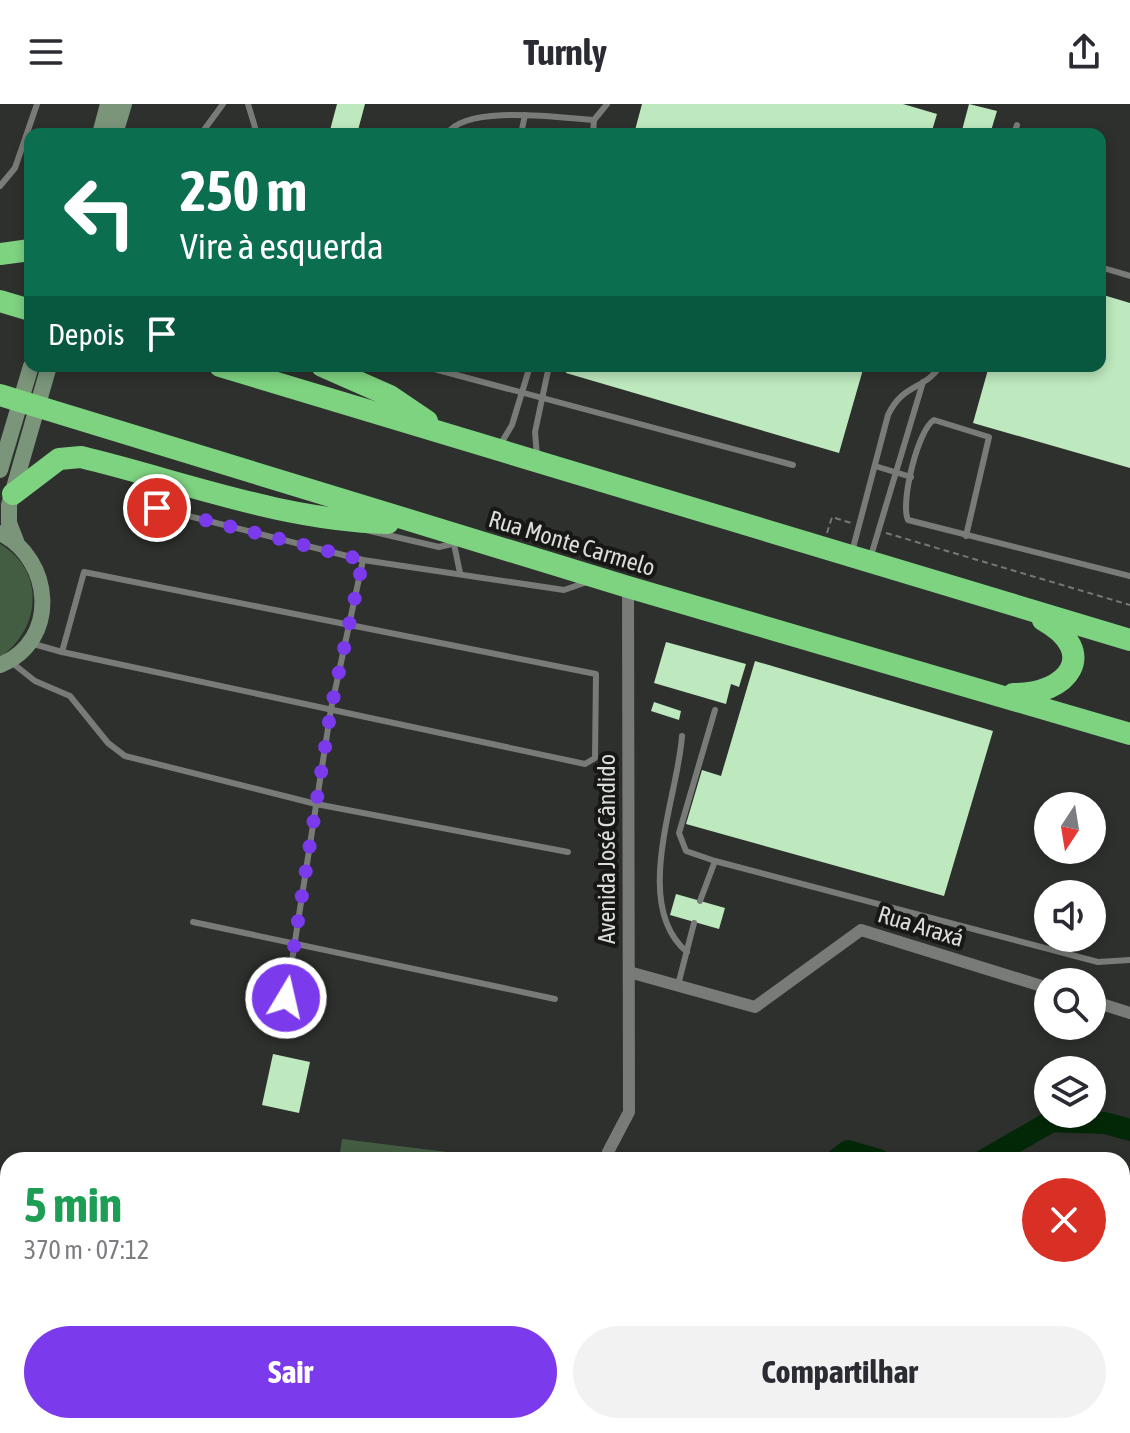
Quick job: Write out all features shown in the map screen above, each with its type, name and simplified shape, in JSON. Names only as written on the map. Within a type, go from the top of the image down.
[{"type":"highway","points":[[0,254],[24,251]]},
{"type":"highway","points":[[240,372],[537,464],[1130,640]]},
{"type":"highway","points":[[336,372],[390,396],[444,433]]},
{"type":"highway","name":"Rua Monte Carmelo","points":[[0,395],[415,523],[459,541],[598,578],[1130,734]]},
{"type":"highway","points":[[13,494],[59,459],[81,457],[250,505],[348,521],[415,523]]},
{"type":"highway","points":[[988,691],[1045,691],[1067,676],[1072,663],[1071,648],[1064,636],[1023,609]]},
{"type":"street","points":[[102,128],[108,104]]},
{"type":"street","points":[[117,128],[124,104]]},
{"type":"street","points":[[0,470],[29,372]]},
{"type":"street","points":[[5,663],[29,643],[42,617],[43,589],[34,562],[16,541],[9,523],[13,494],[47,372]]},
{"type":"street","points":[[0,533],[16,541]]},
{"type":"street","name":"Avenida José Cândido","points":[[608,1152],[629,1112],[628,587]]},
{"type":"street","name":"Rua Araxá","points":[[678,985],[755,1007],[861,930],[1034,984]]},
{"type":"street","points":[[629,972],[678,985]]},
{"type":"street","points":[[1106,1005],[1130,1013]]},
{"type":"lane","points":[[29,128],[37,104]]},
{"type":"lane","points":[[205,128],[223,104]]},
{"type":"lane","points":[[248,104],[255,128]]},
{"type":"lane","points":[[593,128],[594,120],[607,104]]},
{"type":"lane","points":[[454,128],[465,118],[525,115],[594,120]]},
{"type":"lane","points":[[522,128],[525,115]]},
{"type":"lane","points":[[0,186],[15,168],[24,142]]},
{"type":"lane","points":[[1106,269],[1130,276]]},
{"type":"lane","points":[[447,372],[542,395],[793,465]]},
{"type":"lane","points":[[497,451],[512,425],[529,372]]},
{"type":"lane","points":[[537,464],[535,432],[548,372]]},
{"type":"lane","points":[[860,560],[860,526],[888,415],[896,398],[905,389],[923,382],[934,372]]},
{"type":"lane","points":[[860,560],[877,530],[923,382]]},
{"type":"lane","points":[[905,389],[915,400]]},
{"type":"lane","points":[[966,536],[989,437],[934,420],[928,423],[911,477],[904,511],[908,520],[966,536],[1129,573]]},
{"type":"lane","points":[[875,466],[911,477]]},
{"type":"lane","points":[[157,508],[363,560],[564,590],[598,578]]},
{"type":"lane","points":[[348,521],[374,534],[439,547],[459,541],[460,573]]},
{"type":"lane","points":[[282,1025],[331,709],[363,560]]},
{"type":"lane","points":[[29,643],[62,652],[585,764],[595,758],[596,674],[84,572],[62,652]]},
{"type":"lane","points":[[5,663],[35,681],[70,696],[108,743],[125,756],[316,804],[568,852]]},
{"type":"lane","points":[[715,710],[679,833],[686,851],[1098,962],[1130,960]]},
{"type":"lane","points":[[682,736],[680,764],[662,835],[662,907],[672,939],[687,952]]},
{"type":"lane","points":[[700,901],[715,861]]},
{"type":"lane","points":[[193,922],[555,999]]},
{"type":"lane","points":[[678,985],[694,923]]},
{"type":"path","points":[[823,549],[832,517],[860,526]]},
{"type":"path","points":[[877,530],[1130,605]]},
{"type":"green space","points":[[0,544],[15,555],[25,569],[33,600],[24,631],[0,657]]},
{"type":"green space","points":[[342,1139],[447,1152],[340,1152]]},
{"type":"building","points":[[337,104],[365,104],[359,128],[331,128]]},
{"type":"building","points":[[642,104],[903,104],[937,114],[933,128],[636,128]]},
{"type":"building","points":[[969,104],[997,111],[992,128],[963,128]]},
{"type":"building","points":[[1106,296],[1130,303],[1130,468],[973,423],[987,372],[1106,372]]},
{"type":"building","points":[[566,372],[862,372],[839,453]]},
{"type":"building","points":[[666,642],[746,664],[739,687],[731,684],[726,704],[654,683]]},
{"type":"building","points":[[755,661],[993,731],[944,896],[686,824],[702,770],[721,776]]},
{"type":"building","points":[[654,702],[681,711],[679,720],[651,711]]},
{"type":"building","points":[[676,894],[725,908],[719,929],[670,915]]},
{"type":"building","points":[[273,1054],[310,1062],[299,1113],[262,1105]]},
{"type":"waterway","points":[[998,1152],[1052,1121],[1105,1123],[1130,1130]]},
{"type":"waterway","points":[[847,1152],[851,1152]]},
{"type":"route","points":[[157,508],[363,560],[331,709],[286,998]]}]
